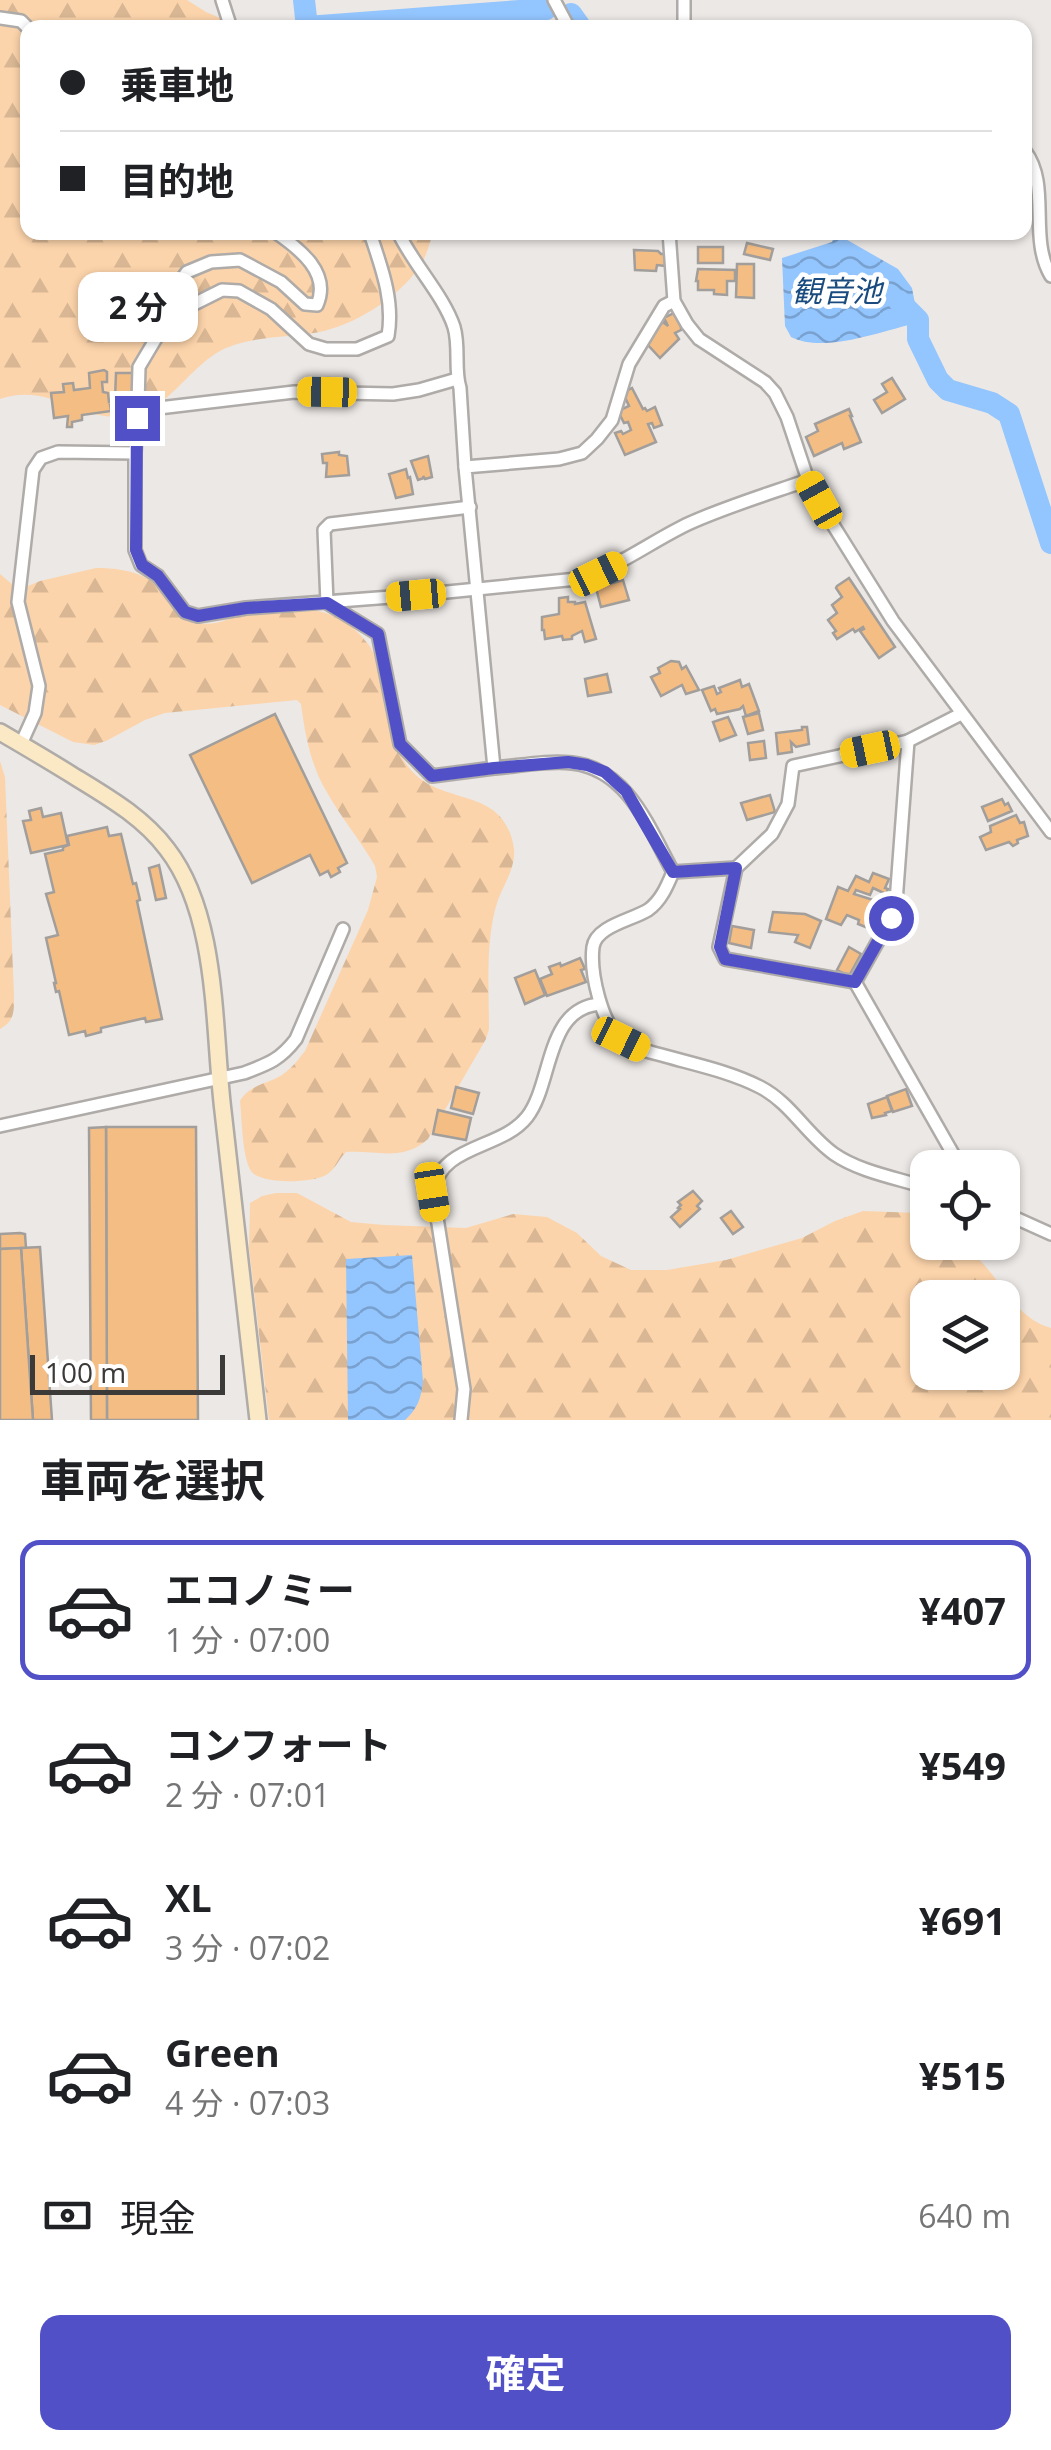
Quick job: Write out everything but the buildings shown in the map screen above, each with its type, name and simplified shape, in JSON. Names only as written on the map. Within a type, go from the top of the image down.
[{"type":"street","points":[[1032,163],[1038,174],[1042,259],[1051,276]]},
{"type":"street","points":[[142,410],[138,403],[138,367],[174,308],[176,287],[187,272],[211,262],[240,260],[281,282],[305,304],[317,306],[321,280],[311,263],[285,240]]},
{"type":"street","points":[[174,308],[194,304],[222,290],[239,291],[271,309],[308,344],[326,349],[358,349],[388,336],[392,314],[371,240]]},
{"type":"street","points":[[402,240],[455,329],[494,768]]},
{"type":"street","points":[[669,240],[674,302],[687,324],[699,340],[765,382],[775,393],[808,480],[893,621],[1051,832]]},
{"type":"street","points":[[466,467],[560,459],[582,453],[612,420],[629,364],[664,306],[674,302]]},
{"type":"street","points":[[142,410],[294,392],[393,394],[457,379]]},
{"type":"street","points":[[142,410],[137,418],[135,453],[136,550],[142,565],[158,576],[185,612],[198,616],[246,608],[578,579],[598,574],[686,524],[808,480]]},
{"type":"street","points":[[21,744],[35,713],[38,686],[18,602],[33,470],[41,458],[58,452],[135,453]]},
{"type":"street","points":[[327,603],[324,530],[330,524],[470,507]]},
{"type":"street","points":[[327,603],[378,634],[400,744],[432,776],[568,762],[605,772],[626,791],[673,872]]},
{"type":"street","points":[[855,982],[725,959],[720,947],[736,868],[772,834],[788,804],[794,766],[908,741],[962,714]]},
{"type":"street","points":[[0,732],[127,810],[150,829],[184,876],[196,902],[204,934],[258,1420]]},
{"type":"street","points":[[855,982],[896,902],[908,741]]},
{"type":"street","points":[[673,872],[736,868]]},
{"type":"street","points":[[673,872],[651,908],[599,934],[594,944],[600,1004],[606,1020],[621,1039],[642,1049],[737,1076],[764,1088],[786,1104],[837,1156],[910,1182]]},
{"type":"street","points":[[0,1126],[270,1064],[285,1054],[296,1039],[343,929]]},
{"type":"street","points":[[855,982],[950,1150]]},
{"type":"street","points":[[461,1420],[464,1388],[432,1192],[434,1182],[440,1168],[516,1127],[528,1116],[566,1021],[586,1005],[600,1004]]},
{"type":"street","points":[[1020,1220],[1051,1234]]},
{"type":"green space","points":[[0,0],[187,0],[225,20],[20,20],[20,240],[430,240],[423,261],[405,285],[366,314],[324,331],[226,348],[199,366],[164,400],[136,415],[104,416],[33,395],[0,399]]},
{"type":"green space","points":[[96,568],[123,570],[148,579],[184,616],[199,623],[217,623],[269,607],[318,611],[346,623],[372,650],[394,742],[408,767],[431,785],[486,806],[507,826],[514,859],[491,931],[489,1029],[428,1139],[419,1146],[399,1153],[346,1152],[329,1173],[310,1180],[275,1181],[251,1171],[244,1147],[240,1101],[253,1088],[286,1072],[305,1051],[368,910],[377,877],[375,866],[322,784],[297,700],[165,713],[94,745],[73,742],[0,705],[0,574],[23,588]]},
{"type":"green space","points":[[0,761],[5,777],[14,1011],[0,1029]]},
{"type":"green space","points":[[276,1193],[297,1193],[351,1222],[384,1225],[466,1228],[513,1214],[547,1217],[577,1233],[601,1256],[631,1270],[667,1270],[726,1260],[802,1238],[863,1211],[910,1213],[910,1260],[980,1260],[996,1280],[910,1280],[910,1390],[1020,1390],[1020,1309],[1051,1328],[1051,1420],[269,1420],[249,1248],[250,1203]]},
{"type":"water","name":"観音池","points":[[847,240],[898,269],[912,288],[917,323],[836,342],[804,342],[791,337],[785,326],[782,258]]},
{"type":"water","points":[[412,1255],[423,1381],[418,1402],[405,1420],[348,1420],[346,1259]]},
{"type":"waterway","points":[[304,0],[306,20]]},
{"type":"waterway","points":[[400,20],[546,9]]},
{"type":"waterway","points":[[571,14],[575,20]]},
{"type":"waterway","points":[[899,301],[918,320],[918,339],[938,380],[948,390],[992,403],[1009,414],[1051,543]]},
{"type":"route","points":[[137,418],[136,550],[142,565],[158,576],[185,612],[198,616],[246,608],[327,603],[378,634],[400,744],[432,776],[568,762],[605,772],[626,791],[673,872],[736,868],[720,947],[725,959],[855,982],[891,918]]}]
